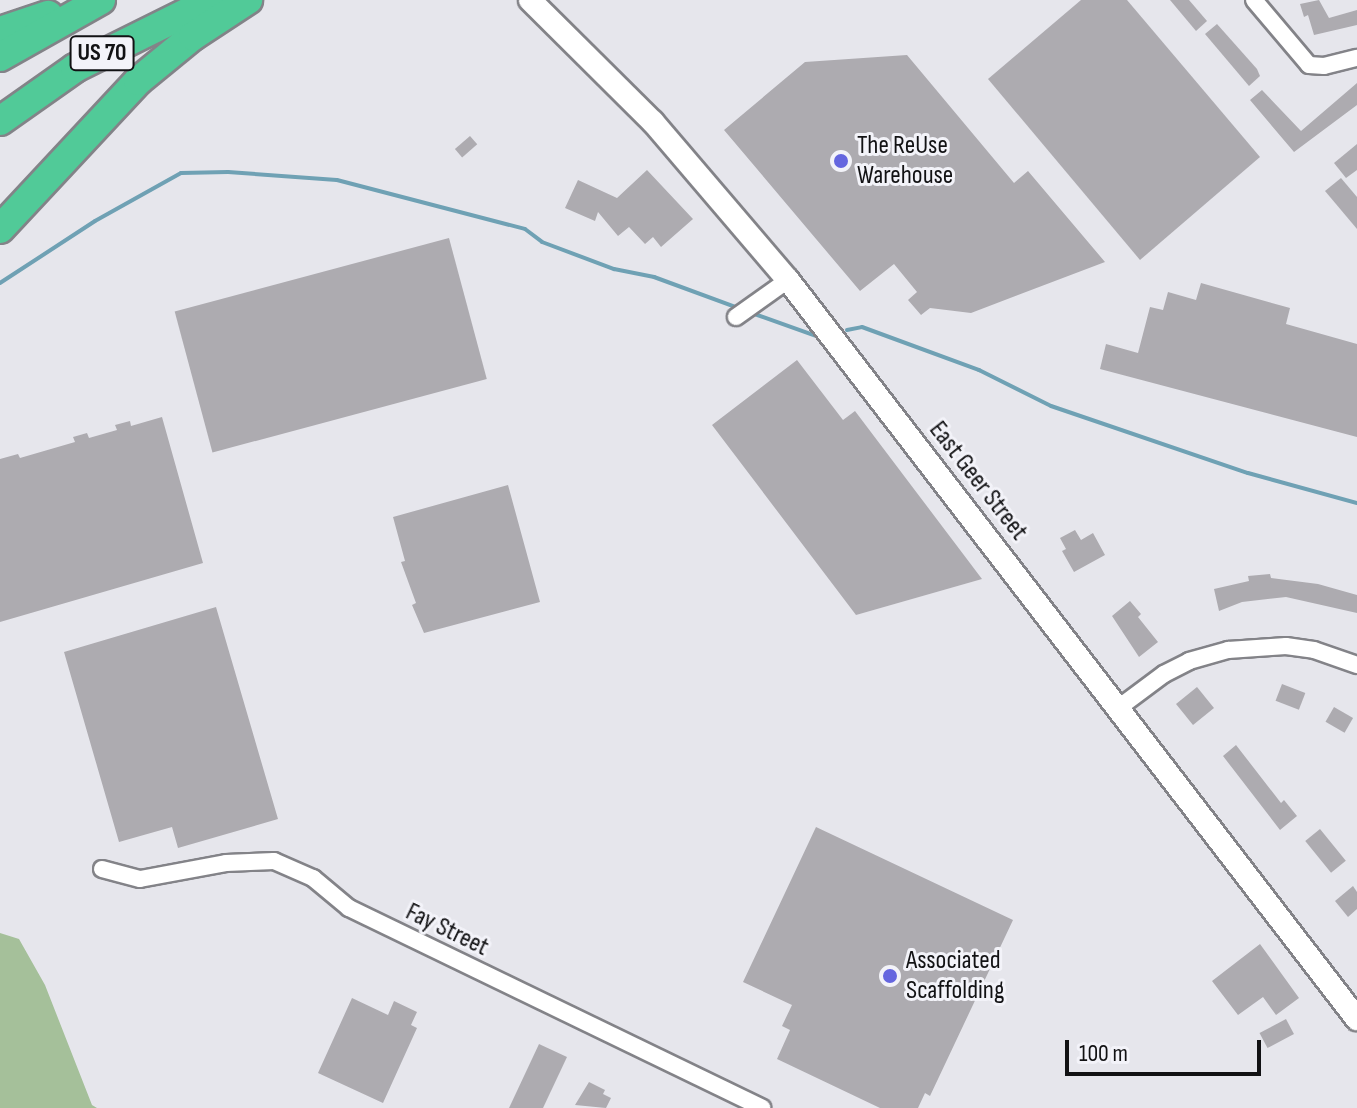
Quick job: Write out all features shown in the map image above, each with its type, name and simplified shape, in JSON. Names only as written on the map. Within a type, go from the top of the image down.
[{"type":"highway","points":[[0,31],[94,0]]},
{"type":"highway","name":"US 70","points":[[0,57],[101,0]]},
{"type":"highway","name":"US 70","points":[[0,121],[75,68],[212,0]]},
{"type":"highway","points":[[0,229],[138,81],[193,36],[248,0]]},
{"type":"main road","name":"East Geer Street","points":[[535,2],[670,140],[788,280],[1357,1019]]},
{"type":"street","points":[[1254,0],[1309,65],[1324,66],[1357,58]]},
{"type":"street","points":[[736,317],[788,280]]},
{"type":"street","points":[[1117,709],[1164,674],[1189,661],[1228,650],[1286,646],[1325,653],[1357,665]]},
{"type":"street","name":"Fay Street","points":[[102,869],[140,879],[226,863],[274,861],[313,878],[362,915],[762,1108]]},
{"type":"green space","points":[[0,933],[19,939],[45,985],[92,1105],[97,1108],[0,1108]]},
{"type":"building","points":[[1081,0],[1127,0],[1260,157],[1140,260],[988,79]]},
{"type":"building","points":[[1170,0],[1189,0],[1207,21],[1196,31]]},
{"type":"building","points":[[1319,0],[1329,18],[1357,10],[1357,25],[1314,35],[1308,15],[1304,17],[1300,4]]},
{"type":"building","points":[[1217,24],[1257,69],[1260,76],[1249,86],[1205,34]]},
{"type":"building","points":[[907,55],[1014,183],[1028,171],[1105,262],[971,313],[930,308],[921,315],[908,300],[917,292],[894,264],[860,291],[724,130],[805,62]]},
{"type":"building","points":[[1357,83],[1357,105],[1294,152],[1250,100],[1262,90],[1301,131]]},
{"type":"building","points":[[470,136],[477,144],[462,157],[455,149]]},
{"type":"building","points":[[1357,144],[1357,170],[1346,178],[1334,163]]},
{"type":"building","points":[[647,170],[693,219],[661,247],[653,237],[645,244],[629,227],[618,236],[598,212],[595,221],[565,208],[578,180],[617,198]]},
{"type":"building","points":[[1341,178],[1357,197],[1357,229],[1325,191]]},
{"type":"building","points":[[449,238],[487,379],[212,453],[175,312]]},
{"type":"building","points":[[1201,283],[1290,308],[1286,324],[1357,344],[1357,437],[1100,369],[1106,344],[1138,353],[1150,307],[1163,310],[1168,292],[1196,300]]},
{"type":"building","points":[[797,360],[843,420],[855,411],[982,579],[856,615],[712,425]]},
{"type":"building","points":[[162,417],[203,563],[0,622],[0,459],[18,454],[20,458],[75,442],[73,437],[87,433],[89,438],[117,430],[115,425],[130,421],[131,426]]},
{"type":"building","points":[[508,485],[540,602],[424,633],[412,605],[416,603],[401,562],[405,561],[393,517]]},
{"type":"building","points":[[1075,530],[1081,540],[1093,533],[1105,555],[1074,572],[1062,551],[1066,549],[1060,538]]},
{"type":"building","points":[[1270,574],[1271,578],[1318,584],[1357,595],[1357,613],[1286,597],[1242,602],[1219,611],[1214,589],[1249,581],[1248,576]]},
{"type":"building","points":[[1130,601],[1141,614],[1138,617],[1158,642],[1139,657],[1112,616]]},
{"type":"building","points":[[216,607],[278,819],[178,848],[172,827],[119,842],[64,652]]},
{"type":"building","points":[[1282,684],[1305,693],[1299,710],[1276,701]]},
{"type":"building","points":[[1197,687],[1214,708],[1193,725],[1176,704]]},
{"type":"building","points":[[1334,707],[1353,718],[1345,733],[1326,722]]},
{"type":"building","points":[[1236,745],[1281,803],[1284,800],[1297,816],[1280,830],[1223,756]]},
{"type":"building","points":[[816,827],[1013,920],[930,1096],[925,1093],[918,1108],[880,1108],[777,1059],[790,1030],[782,1026],[792,1005],[743,982]]},
{"type":"building","points":[[1320,829],[1346,861],[1331,873],[1305,841]]},
{"type":"building","points":[[1353,886],[1357,892],[1357,909],[1348,917],[1335,901]]},
{"type":"building","points":[[1260,944],[1299,998],[1276,1015],[1263,997],[1238,1015],[1212,981]]},
{"type":"building","points":[[352,998],[388,1015],[394,1001],[417,1012],[411,1025],[417,1028],[383,1103],[318,1073]]},
{"type":"building","points":[[1286,1019],[1294,1034],[1267,1048],[1260,1033]]},
{"type":"building","points":[[539,1044],[567,1057],[543,1108],[509,1108]]},
{"type":"building","points":[[589,1082],[605,1090],[603,1094],[611,1098],[606,1108],[575,1105]]},
{"type":"waterway","points":[[0,283],[95,221],[181,173],[228,172],[337,180],[525,229],[542,242],[614,269],[654,277],[741,309]]},
{"type":"waterway","points":[[749,312],[819,337]]},
{"type":"waterway","points":[[847,330],[862,327],[979,370],[1051,406],[1248,473],[1357,503]]},
{"type":"place","name":"The ReUse Warehouse","points":[[841,161]]},
{"type":"place","name":"Associated Scaffolding","points":[[890,976]]}]
